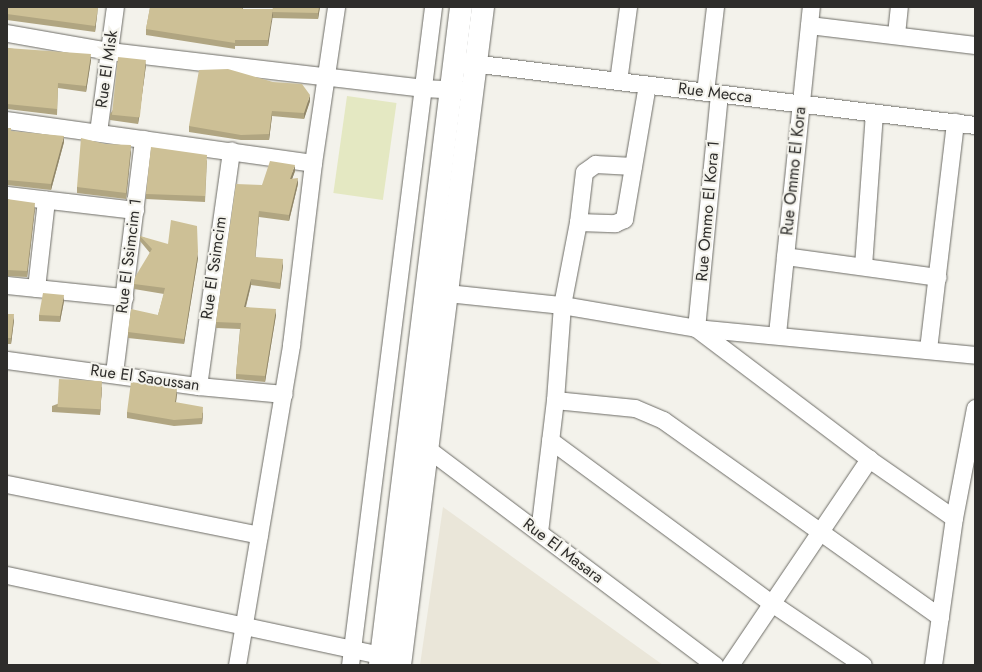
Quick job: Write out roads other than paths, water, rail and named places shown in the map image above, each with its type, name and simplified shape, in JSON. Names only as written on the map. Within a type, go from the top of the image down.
[{"type":"main road","points":[[400,665],[417,447],[451,90],[461,7]]},
{"type":"main road","points":[[380,660],[417,447],[447,293],[483,7]]},
{"type":"street","name":"Rue El Misk","points":[[98,132],[115,7]]},
{"type":"street","points":[[238,665],[243,627],[284,394],[313,163],[336,7]]},
{"type":"street","points":[[351,658],[433,7]]},
{"type":"street","points":[[618,82],[628,7]]},
{"type":"street","name":"Rue Ommo El Kora 1","points":[[696,328],[712,93],[715,7]]},
{"type":"street","name":"Rue Ommo El Kora","points":[[777,334],[811,7]]},
{"type":"street","points":[[896,34],[899,7]]},
{"type":"street","points":[[809,25],[896,34],[975,45]]},
{"type":"street","points":[[7,33],[109,51],[422,88],[473,91]]},
{"type":"street","name":"Rue Mecca","points":[[454,62],[975,125]]},
{"type":"street","points":[[578,222],[621,222],[625,214],[646,85]]},
{"type":"street","points":[[863,266],[874,113]]},
{"type":"street","points":[[7,120],[230,150],[313,163]]},
{"type":"street","points":[[928,349],[938,277],[955,122]]},
{"type":"street","name":"Rue El Ssimcim 1","points":[[114,373],[143,139]]},
{"type":"street","name":"Rue El Ssimcim","points":[[198,386],[230,150]]},
{"type":"street","points":[[539,532],[555,400],[562,305],[587,168],[595,164],[633,166]]},
{"type":"street","points":[[7,195],[135,210]]},
{"type":"street","points":[[36,288],[46,200]]},
{"type":"street","points":[[785,256],[938,277]]},
{"type":"street","points":[[7,285],[124,297]]},
{"type":"street","points":[[447,293],[562,305],[696,328],[777,334],[975,355]]},
{"type":"street","points":[[696,328],[869,459],[954,518]]},
{"type":"street","name":"Rue El Saoussan","points":[[7,360],[114,373],[198,386],[284,394]]},
{"type":"street","points":[[555,400],[635,408],[650,413],[940,617]]},
{"type":"street","points":[[933,665],[954,518],[975,408]]},
{"type":"street","points":[[550,440],[770,602],[863,665]]},
{"type":"street","name":"Rue El Masara","points":[[417,447],[539,532],[715,665]]},
{"type":"street","points":[[730,665],[770,602],[869,459]]},
{"type":"street","points":[[7,484],[259,535]]},
{"type":"street","points":[[7,575],[243,627],[351,658],[380,660]]}]
